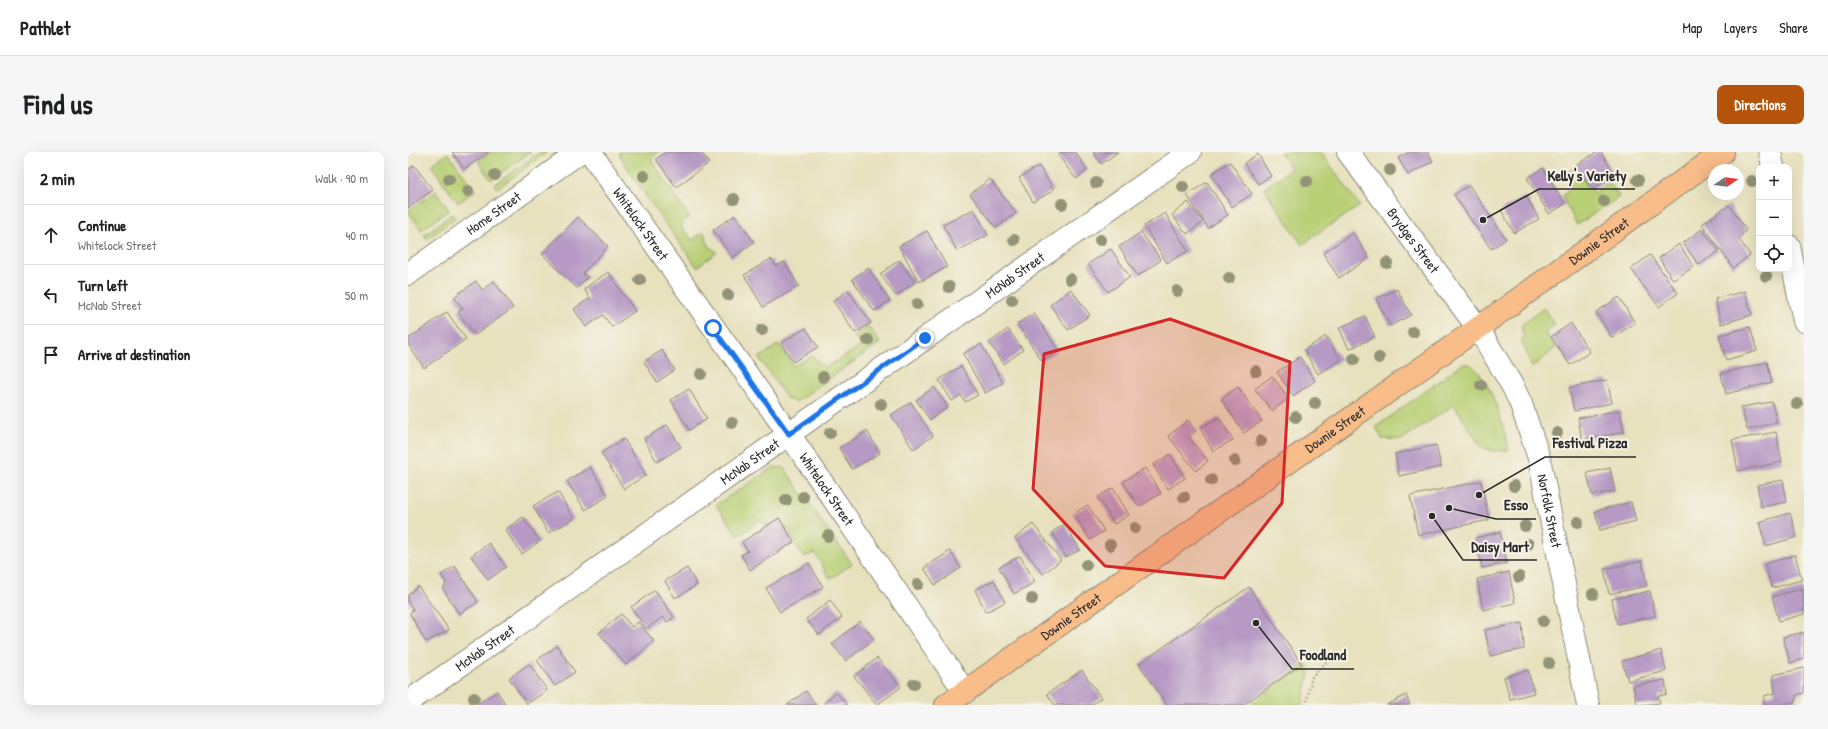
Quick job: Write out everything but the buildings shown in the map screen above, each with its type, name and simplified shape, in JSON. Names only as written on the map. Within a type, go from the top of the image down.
[{"type":"main road","name":"Downie Street","points":[[946,705],[1478,328],[1723,152]]},
{"type":"street","name":"Home Street","points":[[408,274],[580,152]]},
{"type":"street","name":"Whitelock Street","points":[[590,152],[789,434],[965,692]]},
{"type":"street","name":"McNab Street","points":[[408,702],[1190,152]]},
{"type":"street","name":"Brydges Street","points":[[1348,152],[1478,328]]},
{"type":"street","points":[[1770,152],[1772,164]]},
{"type":"street","points":[[1792,261],[1804,321]]},
{"type":"street","name":"Norfolk Street","points":[[1478,328],[1513,387],[1526,419],[1539,458],[1588,705]]},
{"type":"path","points":[[1306,705],[1312,677],[1333,655]]},
{"type":"highlighted area","points":[[1170,319],[1290,362],[1282,503],[1224,578],[1105,566],[1033,489],[1044,354]]},
{"type":"green space","points":[[491,152],[531,152],[491,180],[478,161]]},
{"type":"green space","points":[[540,152],[547,152],[498,188],[494,185]]},
{"type":"green space","points":[[619,152],[659,152],[651,159],[689,217],[680,225],[692,240],[704,232],[709,247],[717,252],[697,267],[641,189]]},
{"type":"green space","points":[[1280,152],[1321,152],[1360,206],[1302,245],[1264,188],[1291,169]]},
{"type":"green space","points":[[448,153],[475,191],[458,203],[431,165]]},
{"type":"green space","points":[[1575,167],[1594,193],[1609,182],[1619,197],[1577,225],[1562,196],[1571,188],[1564,175]]},
{"type":"green space","points":[[436,191],[449,210],[421,230],[408,211]]},
{"type":"green space","points":[[452,214],[455,218],[427,239],[424,235]]},
{"type":"green space","points":[[1544,308],[1555,325],[1545,332],[1556,348],[1532,367],[1521,339],[1524,337],[1522,324]]},
{"type":"green space","points":[[868,326],[880,343],[796,402],[787,399],[759,358],[779,344],[793,366],[812,356],[825,368],[861,346],[854,336]]},
{"type":"green space","points":[[1462,364],[1470,364],[1485,381],[1496,404],[1509,450],[1495,451],[1482,448],[1454,405],[1401,440],[1382,439],[1376,427]]},
{"type":"green space","points":[[774,467],[784,468],[852,564],[830,579],[815,553],[803,557],[778,514],[765,526],[761,520],[738,536],[716,505]]},
{"type":"green space","points":[[1306,663],[1310,670],[1302,705],[1255,705],[1253,702]]},
{"type":"place","name":"Kelly's Variety","points":[[1483,220]]},
{"type":"place","name":"Festival Pizza","points":[[1479,495]]},
{"type":"place","name":"Esso","points":[[1449,508]]},
{"type":"place","name":"Daisy Mart","points":[[1432,516]]},
{"type":"place","name":"Foodland","points":[[1256,623]]},
{"type":"route","points":[[713,328],[789,434],[925,338]]}]
